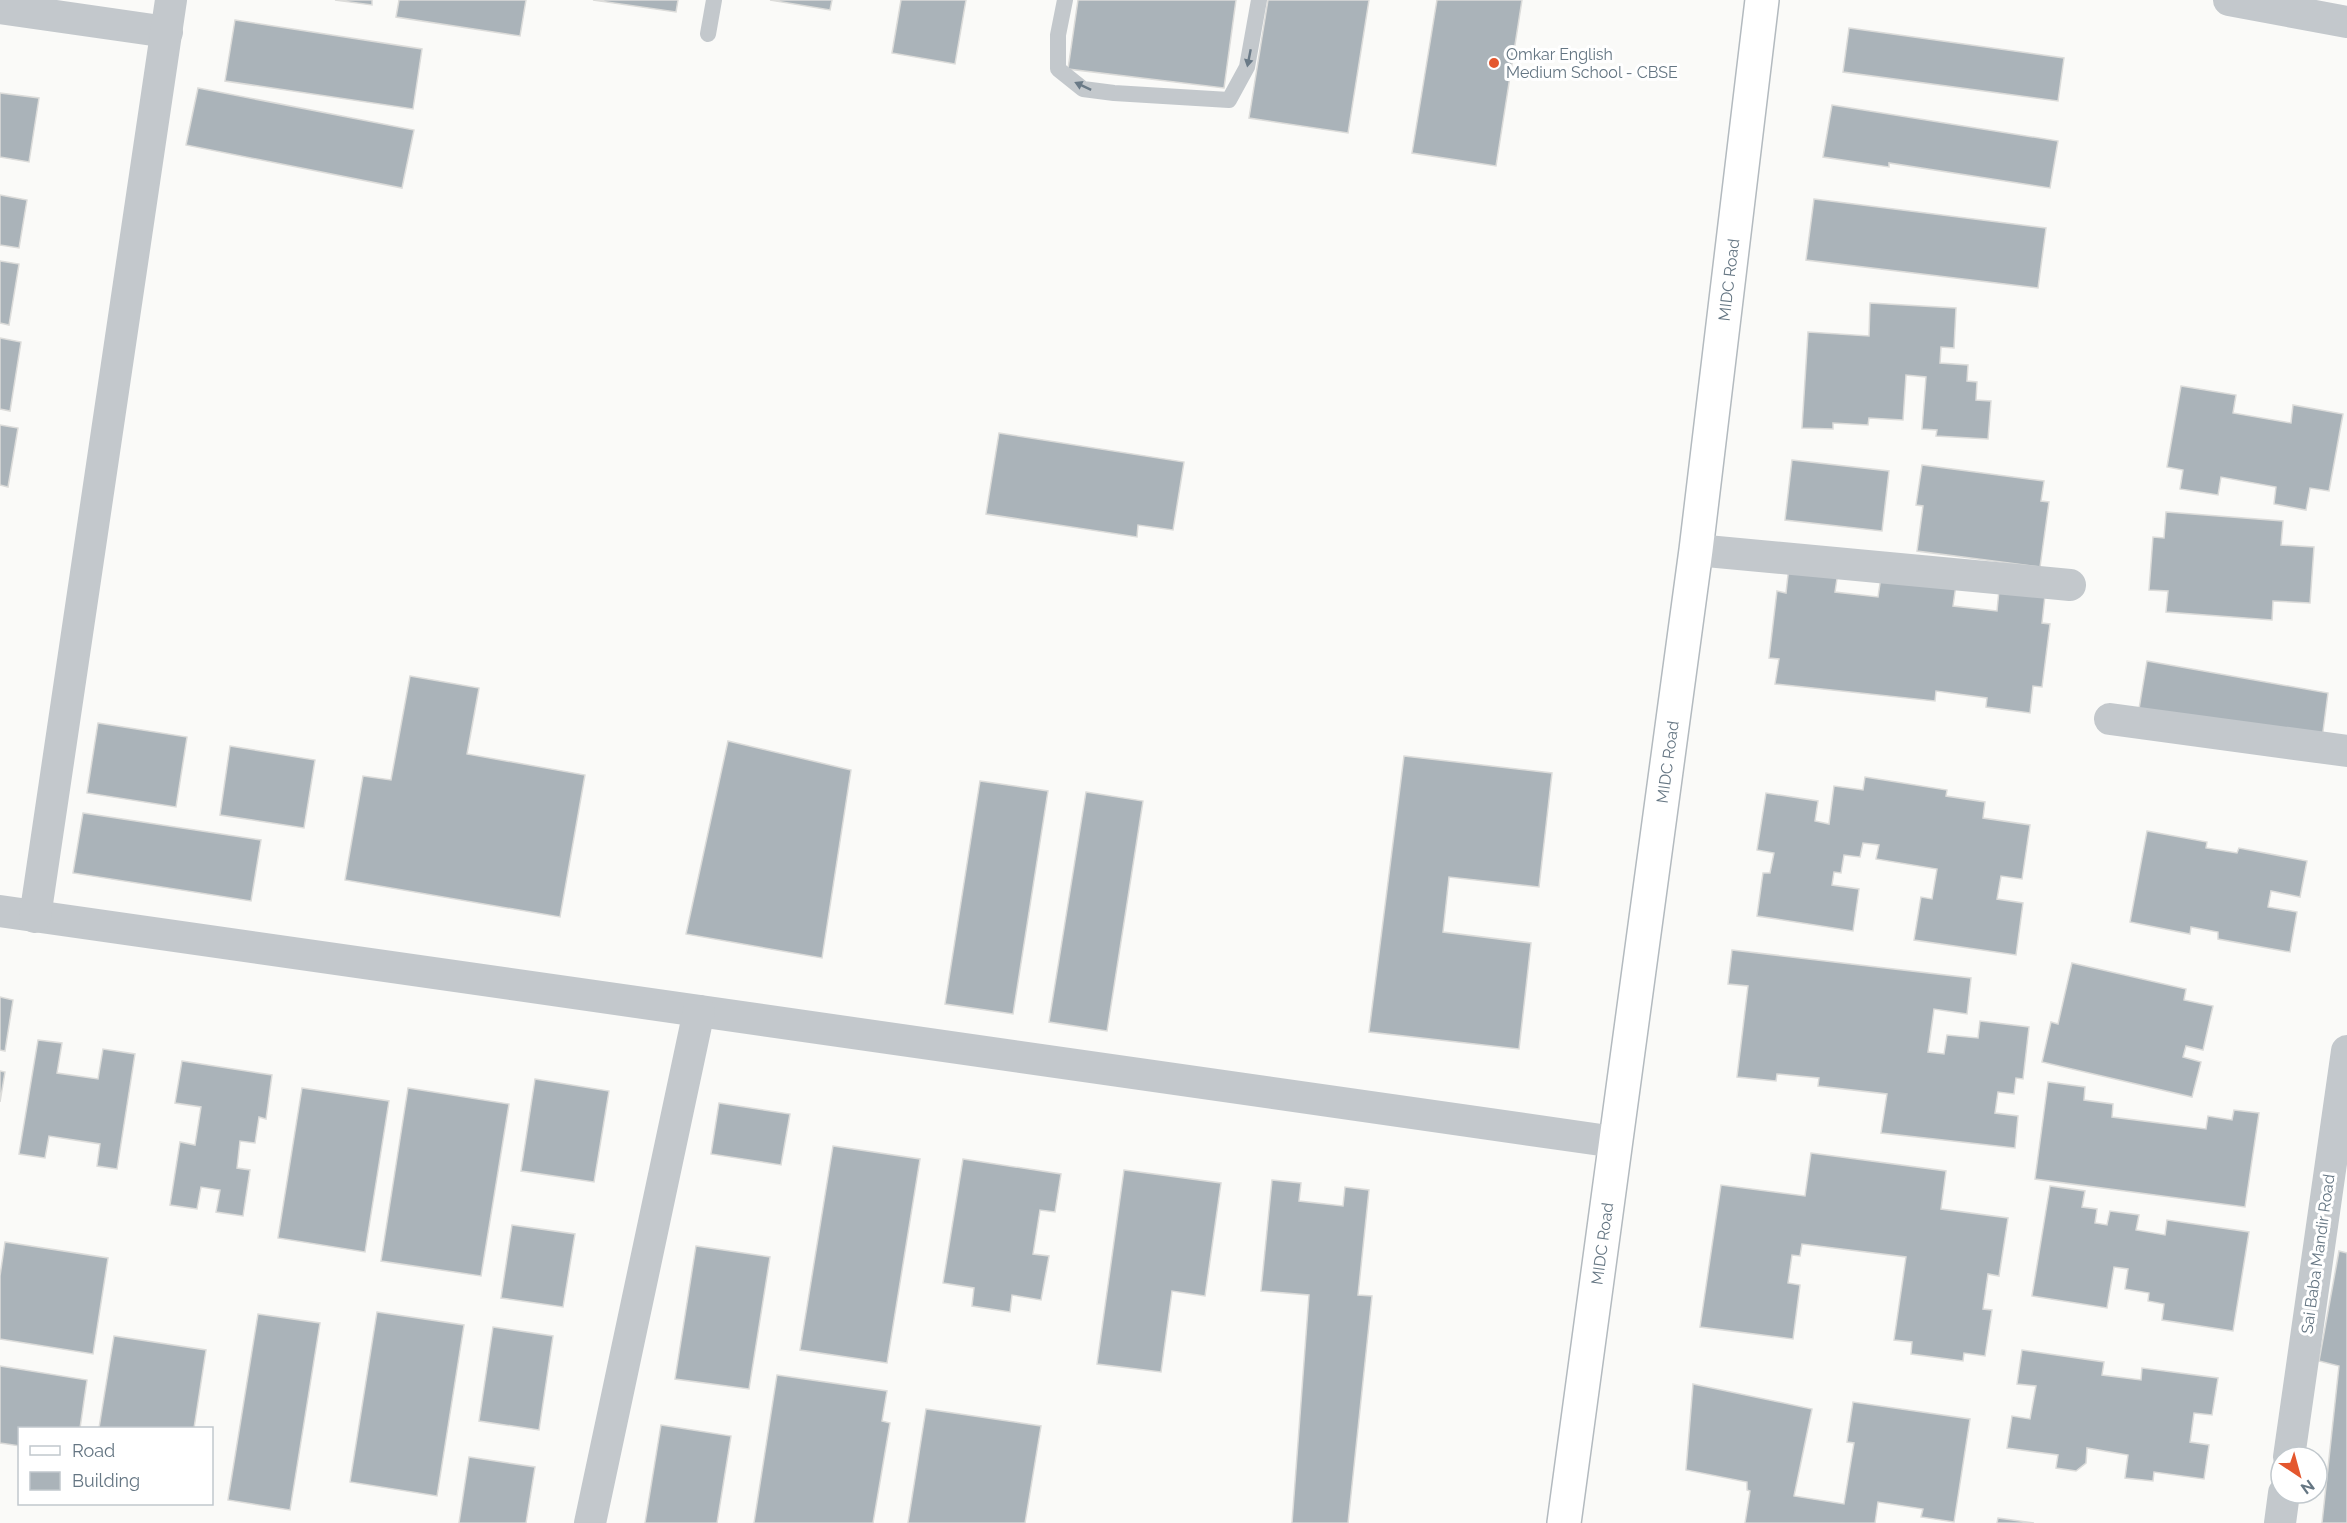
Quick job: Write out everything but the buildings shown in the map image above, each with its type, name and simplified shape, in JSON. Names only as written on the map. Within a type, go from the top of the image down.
[{"type":"street","points":[[35,916],[171,0]]},
{"type":"street","name":"MIDC Road","points":[[1564,1523],[1696,550],[1762,0]]},
{"type":"street","points":[[2229,0],[2347,22]]},
{"type":"street","points":[[0,8],[167,32]]},
{"type":"street","points":[[1696,550],[2070,585]]},
{"type":"street","points":[[2110,719],[2347,751]]},
{"type":"street","points":[[0,911],[1615,1142]]},
{"type":"street","points":[[590,1523],[699,1011]]},
{"type":"street","name":"Sai Baba Mandir Road","points":[[2291,1445],[2347,1050]]},
{"type":"street","points":[[2280,1523],[2282,1505]]},
{"type":"lane","points":[[708,34],[714,0]]},
{"type":"lane","points":[[1065,0],[1058,34],[1058,69],[1083,88],[1114,93],[1229,100],[1247,67],[1259,0]]},
{"type":"place","name":"Omkar English Medium School - CBSE","points":[[1494,63]]}]
